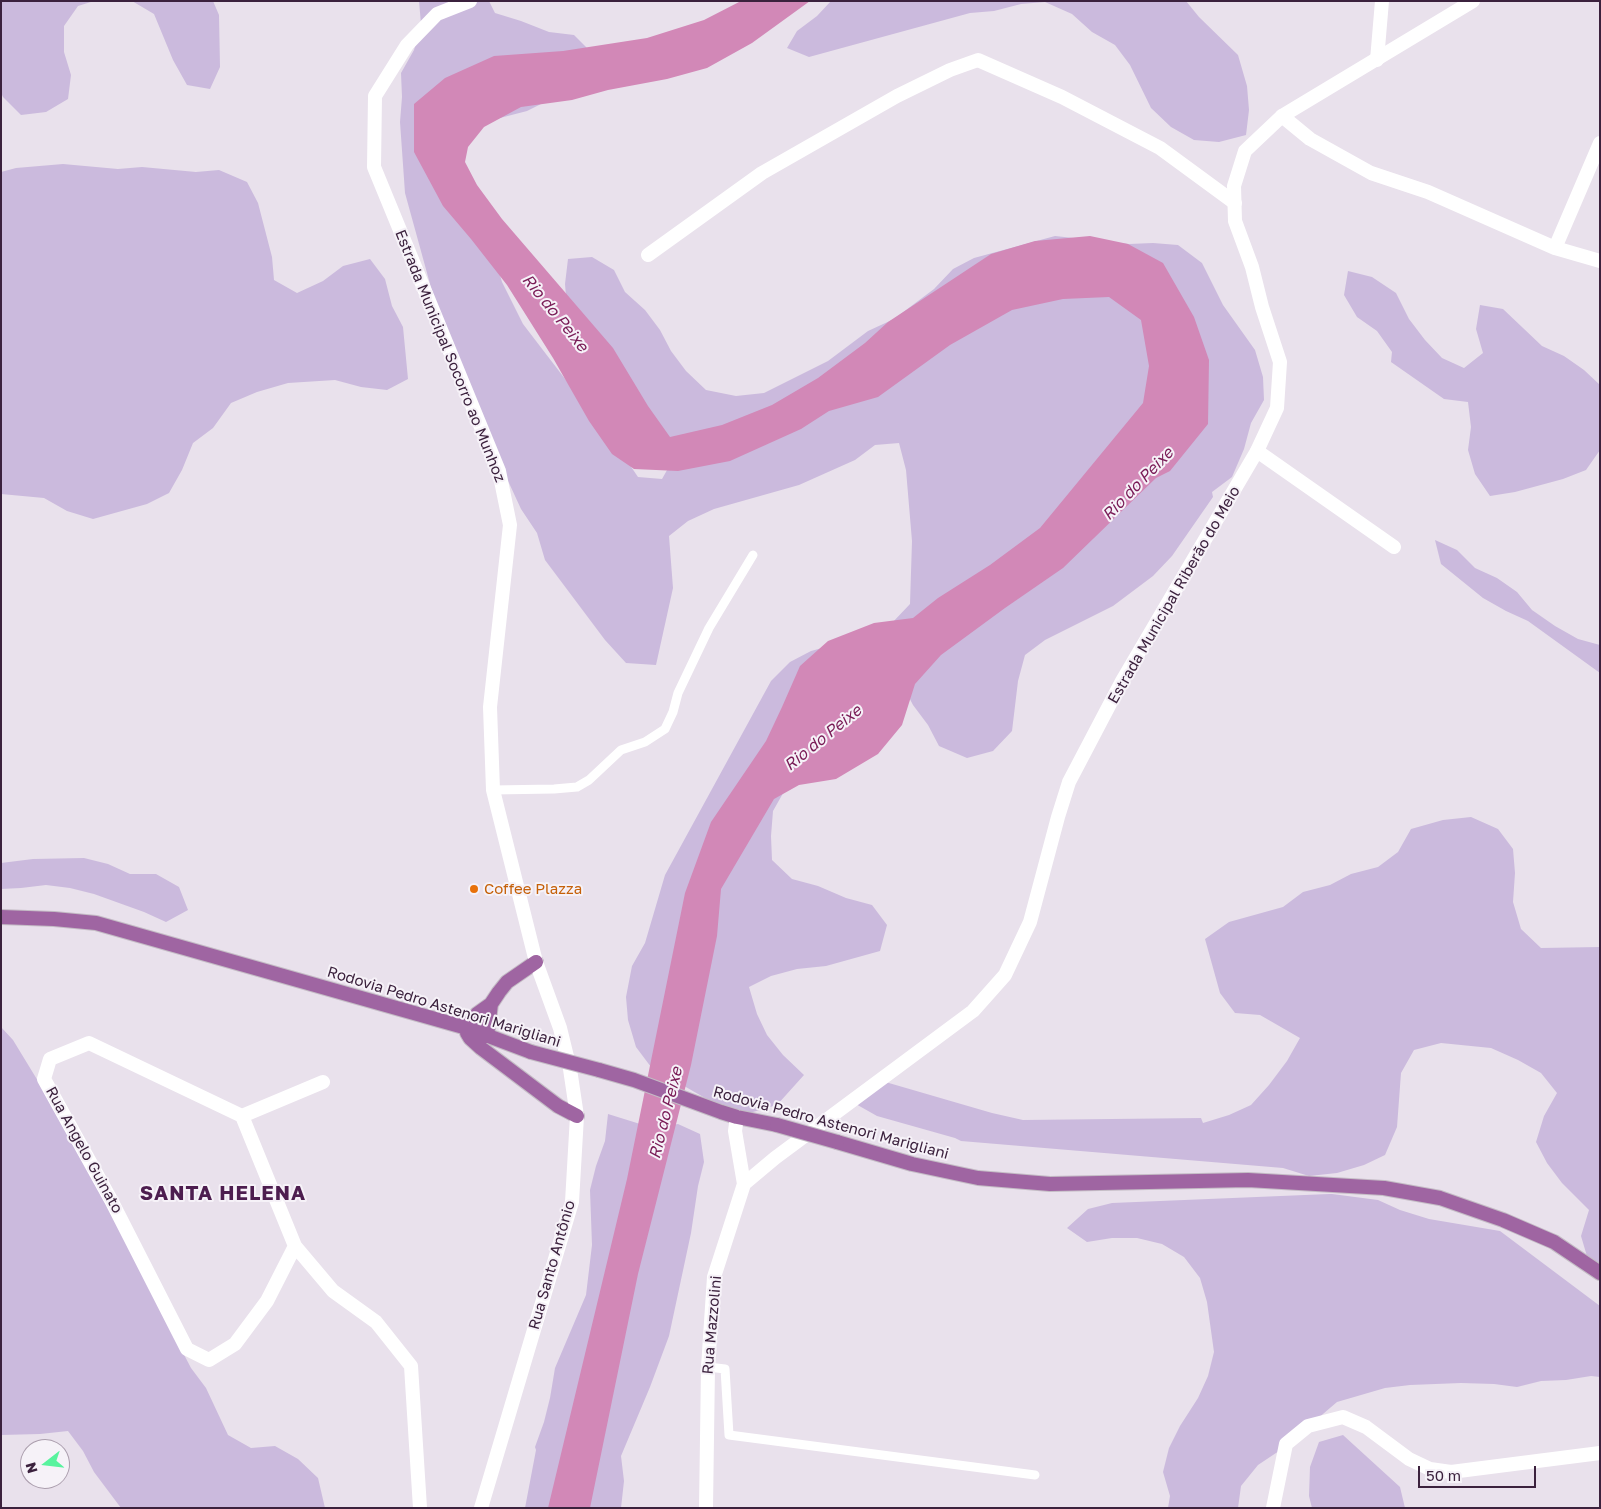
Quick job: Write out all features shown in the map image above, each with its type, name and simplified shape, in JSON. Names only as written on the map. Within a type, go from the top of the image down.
[{"type":"main road","name":"Rodovia Pedro Astenori Marigliani","points":[[1,917],[96,923],[467,1028],[531,1052],[634,1080],[737,1117],[776,1125],[912,1164],[978,1178],[1050,1184],[1248,1180],[1384,1188],[1440,1198],[1503,1220],[1554,1242],[1600,1273]]},
{"type":"main road","points":[[536,962],[507,982],[491,1004],[474,1017],[467,1028],[467,1033],[481,1048],[558,1106],[577,1116]]},
{"type":"main road","points":[[487,1036],[491,1004]]},
{"type":"street","name":"Estrada Municipal Socorro ao Munhoz","points":[[470,1],[437,14],[407,45],[375,96],[374,166],[499,472],[510,525],[490,707],[493,790],[536,962]]},
{"type":"street","points":[[1377,60],[1382,1]]},
{"type":"street","name":"Estrada Municipal Riberão do Meio","points":[[744,1184],[775,1158],[973,1011],[1006,975],[1030,922],[1069,782],[1122,681],[1257,451],[1277,408],[1280,362],[1262,307],[1252,268],[1235,221],[1234,186],[1245,151],[1282,116],[1473,1]]},
{"type":"street","points":[[648,255],[762,173],[897,96],[950,70],[978,60],[1062,97],[1160,148],[1235,203]]},
{"type":"street","points":[[1282,116],[1310,139],[1371,172],[1428,192],[1554,248],[1600,261]]},
{"type":"street","points":[[1554,248],[1600,143]]},
{"type":"street","points":[[1257,451],[1394,546]]},
{"type":"street","name":"Rua Santo Antônio","points":[[481,1508],[572,1202],[577,1116],[570,1069],[560,1028],[536,962]]},
{"type":"street","name":"Rua Angelo Guinato","points":[[242,1116],[89,1043],[50,1059],[44,1079],[111,1200],[187,1349],[208,1360],[235,1344],[267,1301],[295,1246]]},
{"type":"street","points":[[323,1082],[242,1116],[295,1246],[333,1291],[376,1322],[411,1366],[420,1508]]},
{"type":"street","name":"Rua Mazzolini","points":[[706,1508],[708,1367],[714,1276],[744,1184],[735,1131],[737,1117]]},
{"type":"street","points":[[1273,1508],[1286,1444],[1308,1426],[1343,1417],[1366,1427],[1409,1459],[1430,1469],[1451,1472],[1600,1453]]},
{"type":"lane","points":[[493,790],[545,790],[577,787],[589,780],[621,750],[645,742],[664,729],[673,712],[678,693],[709,628],[753,555]]},
{"type":"lane","points":[[708,1367],[725,1369],[728,1435],[1036,1475]]},
{"type":"shaded area","points":[[1,1],[94,1],[78,6],[64,26],[64,52],[71,75],[68,99],[46,112],[21,115],[1,93]]},
{"type":"shaded area","points":[[132,1],[213,1],[219,15],[220,67],[210,89],[187,85],[173,60],[154,14]]},
{"type":"shaded area","points":[[419,1],[489,1],[495,13],[549,32],[574,35],[593,54],[591,79],[527,111],[496,119],[453,141],[502,282],[523,324],[638,477],[662,479],[675,456],[567,308],[565,284],[568,259],[592,257],[614,270],[625,292],[645,310],[686,371],[706,390],[736,396],[764,393],[828,361],[868,331],[894,319],[934,289],[953,269],[974,258],[1055,236],[1129,244],[1178,245],[1202,263],[1223,305],[1255,350],[1263,377],[1264,400],[1251,423],[1244,449],[1232,477],[1212,492],[1213,497],[1172,556],[1153,576],[1113,606],[1045,640],[1025,655],[1018,681],[1012,731],[993,751],[967,758],[939,746],[902,684],[786,788],[773,811],[772,860],[792,879],[872,905],[887,925],[880,951],[826,966],[797,969],[771,976],[749,987],[757,1014],[767,1035],[783,1055],[804,1075],[777,1105],[746,1114],[719,1106],[651,1067],[636,1047],[628,1020],[626,997],[632,966],[645,943],[665,875],[771,681],[790,662],[811,651],[870,635],[891,624],[910,604],[912,541],[906,470],[899,443],[875,445],[855,460],[799,485],[714,509],[688,521],[669,536],[673,588],[656,665],[626,663],[605,640],[545,560],[537,533],[521,509],[509,483],[494,463],[457,382],[405,193],[400,122],[401,73],[414,50],[421,24]]},
{"type":"shaded area","points":[[831,1],[1186,1],[1199,17],[1238,55],[1247,86],[1249,110],[1246,135],[1219,142],[1194,140],[1171,127],[1151,108],[1130,65],[1115,45],[1092,32],[1072,14],[1045,2],[1021,4],[994,11],[970,13],[809,57],[787,48],[797,31],[817,16]]},
{"type":"shaded area","points":[[63,164],[118,169],[142,167],[196,172],[219,170],[247,182],[258,203],[272,257],[274,280],[297,293],[323,281],[343,266],[370,259],[385,279],[392,306],[403,327],[408,379],[387,390],[361,387],[335,380],[288,383],[257,392],[231,403],[213,428],[193,443],[182,470],[169,493],[147,504],[93,519],[67,511],[44,498],[1,494],[1,172],[16,168]]},
{"type":"shaded area","points":[[1348,271],[1372,277],[1396,293],[1409,319],[1425,340],[1442,358],[1464,368],[1483,353],[1476,329],[1480,305],[1503,309],[1542,346],[1564,356],[1584,370],[1600,385],[1600,450],[1586,470],[1563,479],[1515,492],[1490,496],[1475,474],[1468,450],[1471,427],[1468,402],[1444,399],[1391,362],[1392,352],[1377,331],[1357,317],[1344,295]]},
{"type":"shaded area","points":[[1435,540],[1457,550],[1475,568],[1497,578],[1517,592],[1532,610],[1555,626],[1578,639],[1600,645],[1600,673],[1528,621],[1483,598],[1441,564]]},
{"type":"shaded area","points":[[1471,817],[1498,829],[1513,849],[1515,873],[1513,902],[1521,929],[1541,948],[1600,947],[1600,1273],[1589,1263],[1581,1236],[1589,1210],[1562,1183],[1547,1163],[1536,1142],[1544,1116],[1557,1093],[1541,1073],[1491,1048],[1441,1043],[1414,1050],[1401,1073],[1397,1127],[1385,1155],[1364,1165],[1337,1173],[1309,1176],[1283,1168],[961,1141],[877,1116],[854,1103],[882,1081],[992,1113],[1023,1120],[1201,1118],[1203,1123],[1229,1115],[1251,1105],[1287,1061],[1300,1038],[1260,1015],[1235,1013],[1220,993],[1205,939],[1229,922],[1283,907],[1303,892],[1330,885],[1351,874],[1378,867],[1398,852],[1411,829],[1443,820]]},
{"type":"shaded area","points":[[84,858],[108,864],[130,874],[156,874],[179,887],[188,910],[166,922],[94,894],[70,888],[46,885],[1,889],[1,863],[33,859]]},
{"type":"shaded area","points":[[1,1027],[13,1040],[119,1214],[180,1347],[191,1368],[206,1388],[228,1435],[251,1448],[275,1446],[298,1459],[318,1478],[325,1508],[121,1508],[94,1472],[83,1451],[68,1431],[1,1435]]},
{"type":"shaded area","points":[[608,1114],[653,1128],[678,1124],[700,1134],[704,1162],[698,1186],[691,1233],[669,1336],[621,1456],[624,1481],[621,1508],[525,1508],[535,1447],[544,1422],[555,1368],[586,1295],[592,1245],[590,1190],[605,1141]]},
{"type":"shaded area","points":[[1329,1194],[1378,1200],[1400,1210],[1429,1219],[1500,1231],[1600,1306],[1600,1377],[1591,1376],[1541,1381],[1517,1387],[1461,1383],[1410,1385],[1385,1388],[1337,1402],[1282,1449],[1258,1465],[1241,1486],[1238,1508],[1168,1508],[1170,1496],[1163,1472],[1169,1448],[1180,1426],[1198,1398],[1208,1376],[1214,1352],[1207,1302],[1200,1278],[1184,1257],[1162,1244],[1137,1238],[1112,1238],[1087,1242],[1067,1228],[1088,1209],[1112,1203]]},
{"type":"shaded area","points":[[1343,1435],[1400,1487],[1405,1508],[1312,1508],[1309,1496],[1310,1467],[1319,1442]]},
{"type":"water","name":"Rio do Peixe","points":[[741,1],[810,1],[752,43],[707,68],[572,100],[521,107],[484,127],[468,147],[465,162],[477,185],[502,219],[613,348],[648,406],[670,437],[722,425],[772,405],[818,378],[865,343],[888,322],[991,254],[1035,241],[1090,236],[1128,244],[1163,263],[1194,317],[1209,360],[1208,424],[1170,471],[1156,478],[1063,568],[941,655],[915,684],[902,725],[878,754],[836,779],[799,785],[774,799],[721,889],[717,936],[691,1065],[638,1274],[590,1508],[548,1508],[627,1179],[685,893],[711,822],[766,741],[800,666],[828,641],[874,623],[913,618],[938,598],[990,565],[1040,528],[1143,403],[1149,366],[1141,320],[1109,297],[1063,299],[1012,310],[950,345],[878,397],[829,411],[801,429],[730,461],[678,471],[634,469],[612,454],[589,421],[553,358],[507,285],[443,206],[414,152],[414,104],[445,78],[494,56],[563,51],[647,38],[704,20]]},
{"type":"place","name":"Coffee Plazza","points":[[474,889]]},
{"type":"district","name":"SANTA HELENA","points":[[223,1194]]}]
